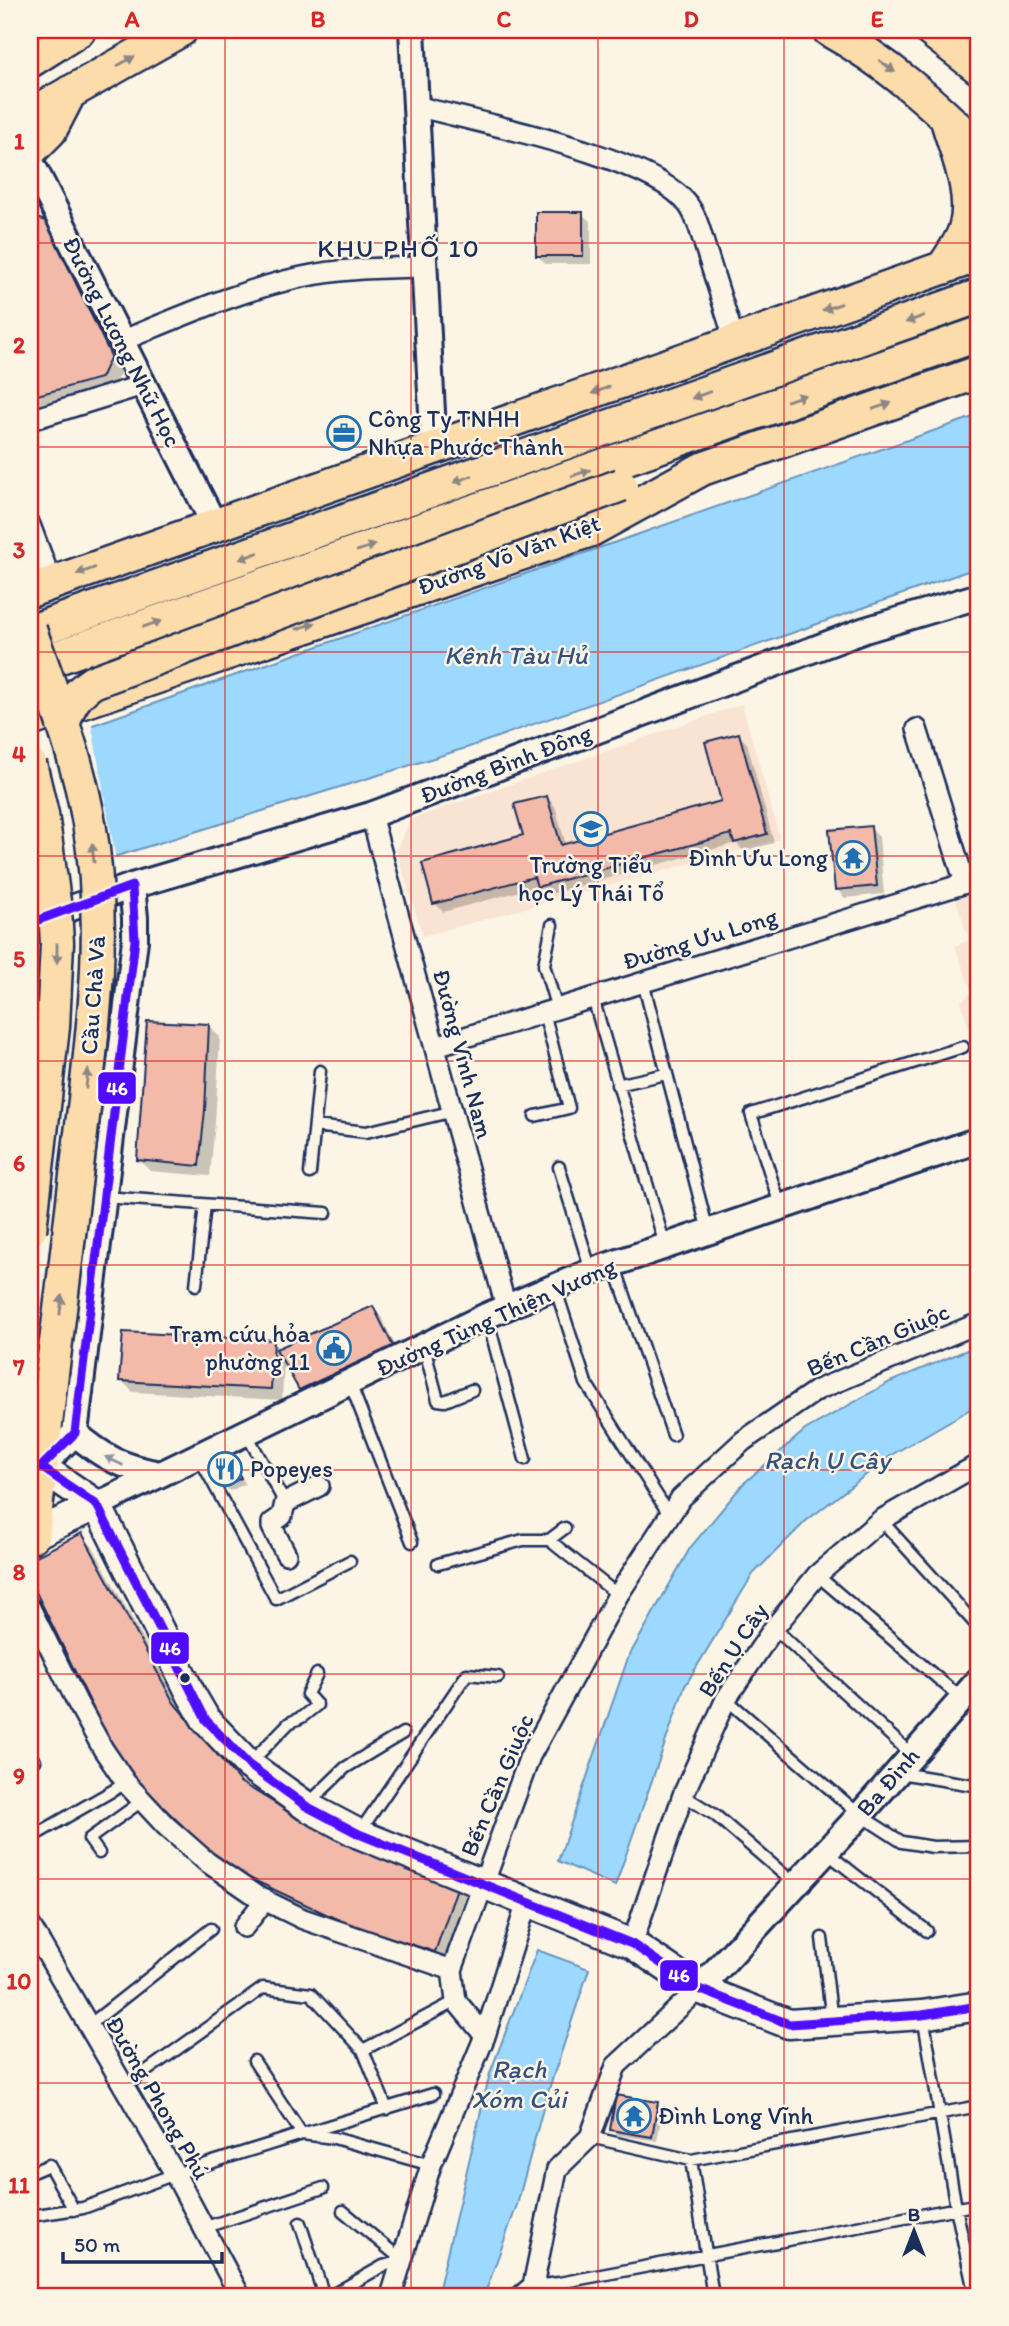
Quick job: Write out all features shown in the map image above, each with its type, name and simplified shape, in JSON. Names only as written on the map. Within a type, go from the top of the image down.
[{"type":"highway","points":[[30,631],[979,296]]},
{"type":"highway","points":[[30,667],[979,334]]},
{"type":"main road","points":[[30,61],[79,30]]},
{"type":"main road","points":[[30,115],[181,30]]},
{"type":"main road","points":[[829,30],[896,72],[979,149]]},
{"type":"main road","points":[[930,30],[969,50]]},
{"type":"main road","points":[[30,151],[50,131],[71,91]]},
{"type":"main road","points":[[943,268],[964,232],[968,211],[966,189],[946,116]]},
{"type":"main road","points":[[41,587],[979,255]]},
{"type":"main road","name":"Đường Võ Văn Kiệt","points":[[30,720],[591,530],[702,469],[979,372]]},
{"type":"main road","points":[[63,726],[68,709],[75,698],[93,682],[621,485],[702,469]]},
{"type":"main road","name":"Cầu Chà Và","points":[[30,631],[76,768],[90,825],[98,919],[93,1029],[31,1536]]},
{"type":"main road","name":"Cầu Chà Và","points":[[30,764],[44,825],[57,943],[53,1027],[30,1230]]},
{"type":"main road","points":[[41,1466],[97,1505],[206,1720],[248,1765],[306,1806],[359,1834],[632,1944],[699,1989],[789,2024],[922,2015],[979,2006]]},
{"type":"main road","name":"Đường Tùng Thiện Vương","points":[[31,1536],[97,1505]]},
{"type":"street","points":[[412,30],[434,450]]},
{"type":"street","points":[[416,106],[603,156],[641,172],[673,191],[684,200],[697,222],[735,342]]},
{"type":"street","name":"Đường Lương Nhữ Học","points":[[30,160],[214,524]]},
{"type":"street","points":[[121,341],[248,292],[304,276],[354,270],[425,267]]},
{"type":"street","points":[[30,420],[143,385]]},
{"type":"street","points":[[30,525],[41,587]]},
{"type":"street","name":"Đường Bình Đông","points":[[30,924],[132,886],[371,815],[866,630],[979,596]]},
{"type":"street","points":[[917,729],[972,881]]},
{"type":"street","name":"Đường Vĩnh Nam","points":[[371,815],[453,1111],[496,1312]]},
{"type":"street","name":"Đường Ưu Long","points":[[436,1046],[972,881]]},
{"type":"street","points":[[41,1466],[75,1433],[135,940],[132,886]]},
{"type":"street","points":[[30,924],[35,960],[30,1035]]},
{"type":"street","name":"Đường Tùng Thiện Vương","points":[[97,1505],[424,1346],[555,1286],[665,1245],[979,1140]]},
{"type":"street","name":"Bến Cần Giuộc","points":[[452,1970],[530,1756],[618,1595],[681,1498],[743,1441],[817,1390],[979,1324]]},
{"type":"street","points":[[75,1433],[110,1460],[134,1469],[160,1474]]},
{"type":"street","name":"Bến Ụ Cây","points":[[632,1944],[683,1795],[726,1699],[774,1628],[817,1575],[881,1520],[979,1465]]},
{"type":"street","points":[[286,1554],[272,1523],[282,1516],[285,1503],[318,1486]]},
{"type":"street","points":[[30,1608],[103,1749],[142,1801],[207,1862],[265,1900],[303,1919],[452,1970],[456,2001],[485,2036]]},
{"type":"street","name":"Ba Đình","points":[[699,1989],[860,1815],[979,1680]]},
{"type":"street","points":[[244,1927],[265,1900]]},
{"type":"street","points":[[391,2296],[432,2165],[535,1905]]},
{"type":"street","name":"Đường Phong Phú","points":[[30,1925],[176,2174],[240,2296]]},
{"type":"street","points":[[527,2291],[557,2169],[590,2137],[617,2066],[699,1989]]},
{"type":"lane","points":[[535,1116],[569,1108],[544,965],[552,925]]},
{"type":"lane","points":[[643,982],[708,1231]]},
{"type":"lane","points":[[593,998],[665,1245]]},
{"type":"lane","points":[[780,1207],[751,1114],[963,1047]]},
{"type":"lane","points":[[310,1173],[320,1071]]},
{"type":"lane","points":[[617,1085],[666,1074]]},
{"type":"lane","points":[[315,1126],[366,1132],[453,1111]]},
{"type":"lane","points":[[559,1167],[674,1435]]},
{"type":"lane","points":[[103,1197],[326,1213]]},
{"type":"lane","points":[[197,1285],[205,1205]]},
{"type":"lane","points":[[555,1286],[586,1383],[670,1516]]},
{"type":"lane","points":[[496,1312],[524,1459]]},
{"type":"lane","points":[[424,1346],[438,1400],[445,1401],[472,1390]]},
{"type":"lane","points":[[350,1382],[412,1542]]},
{"type":"lane","points":[[245,1432],[285,1503]]},
{"type":"lane","points":[[199,1456],[276,1599],[350,1561]]},
{"type":"lane","points":[[881,1520],[979,1628]]},
{"type":"lane","points":[[438,1564],[523,1540],[549,1540],[565,1528]]},
{"type":"lane","points":[[549,1540],[618,1595]]},
{"type":"lane","points":[[817,1575],[962,1699]]},
{"type":"lane","points":[[774,1628],[904,1764],[979,1786]]},
{"type":"lane","points":[[248,1765],[289,1723],[317,1705],[307,1694],[317,1674]]},
{"type":"lane","points":[[359,1834],[467,1674],[498,1677]]},
{"type":"lane","points":[[726,1699],[860,1815],[901,1842],[933,1847],[979,1846]]},
{"type":"lane","points":[[306,1806],[345,1768],[366,1755]]},
{"type":"lane","points":[[30,1838],[126,1783]]},
{"type":"lane","points":[[683,1795],[715,1815],[796,1884]]},
{"type":"lane","points":[[99,1853],[89,1839],[142,1801]]},
{"type":"lane","points":[[826,1852],[927,1931]]},
{"type":"lane","points":[[88,2026],[211,1929]]},
{"type":"lane","points":[[822,1938],[832,2021]]},
{"type":"lane","points":[[124,2087],[262,1988],[311,1994],[363,2050],[387,2109]]},
{"type":"lane","points":[[363,2050],[456,2001]]},
{"type":"lane","points":[[922,2015],[956,2208],[975,2296]]},
{"type":"lane","points":[[254,2061],[302,2134],[334,2138],[432,2165]]},
{"type":"lane","points":[[30,2216],[74,2210],[176,2174],[433,2094]]},
{"type":"lane","points":[[590,2137],[691,2160],[979,2106]]},
{"type":"lane","points":[[691,2160],[713,2296]]},
{"type":"lane","points":[[30,2173],[49,2165],[74,2210]]},
{"type":"lane","points":[[203,2228],[323,2188]]},
{"type":"lane","points":[[527,2291],[979,2204]]},
{"type":"lane","points":[[343,2211],[403,2260]]},
{"type":"lane","points":[[300,2223],[324,2296]]},
{"type":"lane","points":[[330,2296],[383,2266],[403,2260]]},
{"type":"shaded area","name":"Trường Tiểu học Lý Thái Tổ","points":[[742,704],[780,839],[423,936],[396,850],[411,819]]},
{"type":"shaded area","points":[[979,890],[979,1065],[961,1001],[972,993],[955,946],[969,940],[955,897]]},
{"type":"water","name":"Kênh Tàu Hủ","points":[[979,415],[979,567],[469,747],[72,870],[30,887],[30,747]]},
{"type":"water","name":"Rạch Ụ Cây","points":[[979,1345],[979,1404],[893,1454],[806,1521],[753,1574],[685,1686],[615,1886],[558,1861],[628,1658],[690,1548],[743,1484],[805,1430],[890,1382]]},
{"type":"water","name":"Rạch Xóm Củi","points":[[537,1950],[589,1969],[545,2101],[517,2205],[484,2296],[437,2296],[490,2073]]},
{"type":"pier","points":[[91,722],[116,860],[36,888],[30,852],[30,744]]},
{"type":"building","points":[[536,212],[583,212],[583,256],[536,256]]},
{"type":"building","points":[[30,216],[46,221],[111,356],[101,378],[30,397]]},
{"type":"building","points":[[739,733],[767,834],[734,843],[731,834],[537,887],[534,877],[433,904],[422,863],[523,835],[514,804],[547,796],[561,845],[721,801],[705,742]]},
{"type":"building","name":"Đình Ưu Long","points":[[871,826],[877,886],[835,890],[829,830]]},
{"type":"building","points":[[147,1021],[209,1024],[199,1166],[137,1160]]},
{"type":"building","name":"Trạm cứu hỏa phường 11","points":[[373,1306],[393,1346],[299,1390],[276,1349]]},
{"type":"building","points":[[123,1332],[274,1340],[271,1389],[119,1381]]},
{"type":"building","name":"Popeyes","points":[[228,1451],[241,1478],[223,1487],[209,1460]]},
{"type":"building","points":[[82,1533],[174,1703],[240,1782],[320,1830],[458,1885],[435,1952],[345,1923],[226,1867],[123,1769],[30,1580],[30,1559]]},
{"type":"building","name":"Đình Long Vĩnh","points":[[616,2095],[658,2102],[652,2137],[610,2130]]},
{"type":"transit line","name":"46","points":[[30,923],[132,886],[135,940],[75,1433],[41,1467],[97,1505],[206,1720],[249,1765],[306,1806],[359,1834],[632,1944],[699,1989],[789,2024],[922,2015],[979,2006]]},
{"type":"place","name":"Công Ty TNHH Nhựa Phước Thành","points":[[344,433]]},
{"type":"place","name":"Trường Tiểu học Lý Thái Tổ","points":[[591,829]]},
{"type":"place","name":"Đình Ưu Long","points":[[853,858]]},
{"type":"place","name":"Trạm cứu hỏa phường 11","points":[[334,1348]]},
{"type":"place","name":"Popeyes","points":[[225,1469]]},
{"type":"place","name":"Đình Long Vĩnh","points":[[634,2116]]},
{"type":"district","name":"KHU PHỐ 10","points":[[399,248]]}]
